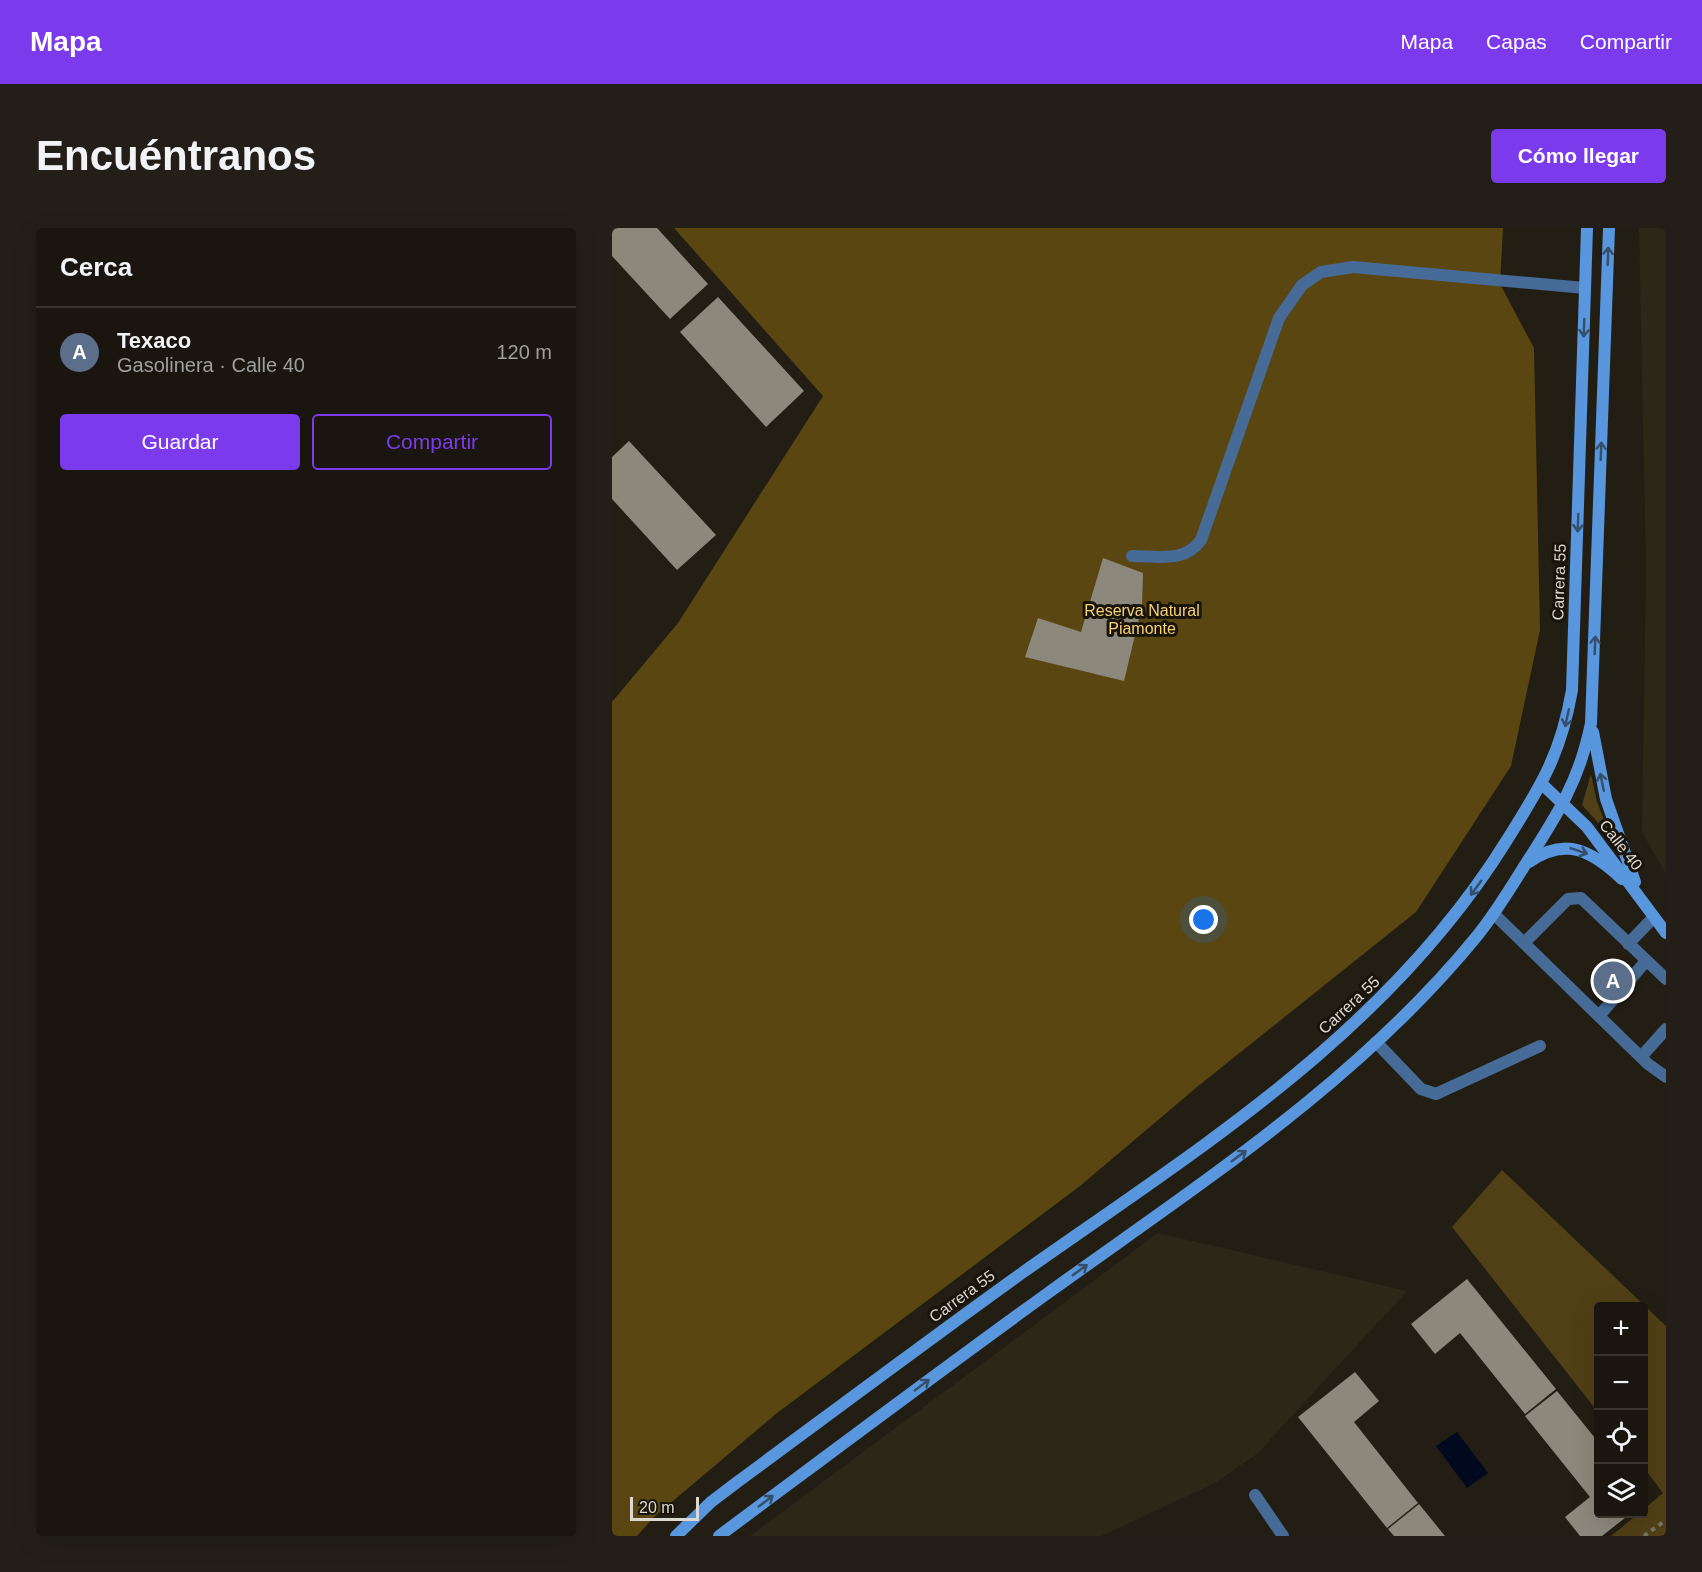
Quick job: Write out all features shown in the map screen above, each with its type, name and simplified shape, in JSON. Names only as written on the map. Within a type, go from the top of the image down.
[{"type":"main road","name":"Carrera 55","points":[[676,1536],[711,1502],[736,1483],[1003,1287],[1261,1104],[1330,1045],[1408,972],[1462,908],[1542,784],[1564,735],[1572,690],[1587,228]]},
{"type":"main road","points":[[719,1536],[948,1365],[1277,1128],[1330,1085],[1434,985],[1494,914],[1564,804],[1578,774],[1591,723],[1609,228]]},
{"type":"main road","points":[[1591,723],[1606,799],[1640,897]]},
{"type":"main road","name":"Calle 40","points":[[1542,784],[1587,827],[1666,933]]},
{"type":"main road","points":[[1526,864],[1551,849],[1565,847],[1580,850],[1598,860],[1640,897]]},
{"type":"street","points":[[1132,556],[1182,557],[1194,551],[1201,540],[1279,318],[1302,285],[1321,272],[1353,267],[1585,288]]},
{"type":"street","points":[[1524,943],[1568,898],[1581,898],[1666,979]]},
{"type":"street","points":[[1494,914],[1641,1057],[1666,1077]]},
{"type":"street","points":[[1628,944],[1654,917]]},
{"type":"street","points":[[1599,1016],[1646,961]]},
{"type":"street","points":[[1641,1057],[1666,1029]]},
{"type":"street","points":[[1376,1042],[1421,1089],[1436,1094],[1540,1046]]},
{"type":"street","points":[[1255,1495],[1283,1536]]},
{"type":"path","points":[[1644,1536],[1666,1520]]},
{"type":"shaded area","points":[[1639,228],[1666,228],[1666,874],[1642,832],[1646,569]]},
{"type":"shaded area","points":[[1591,774],[1597,802],[1611,837],[1582,805]]},
{"type":"shaded area","points":[[1502,1170],[1641,1302],[1594,1302],[1594,1407],[1452,1227]]},
{"type":"shaded area","points":[[1158,1233],[1407,1291],[1257,1454],[1213,1484],[1101,1536],[750,1536]]},
{"type":"shaded area","points":[[1648,1309],[1666,1326],[1666,1536],[1611,1536],[1633,1518],[1648,1518],[1648,1506],[1663,1493],[1648,1473]]},
{"type":"green space","name":"Reserva Natural Piamonte","points":[[674,228],[1503,228],[1500,284],[1534,348],[1540,630],[1511,766],[1416,912],[1197,1087],[1080,1186],[777,1413],[654,1517],[637,1536],[612,1536],[612,702],[678,623],[823,396]]},
{"type":"water","points":[[1457,1432],[1488,1473],[1467,1488],[1436,1446]]},
{"type":"building","points":[[612,228],[657,228],[708,284],[670,319],[612,256]]},
{"type":"building","points":[[718,297],[804,391],[766,427],[680,332]]},
{"type":"building","points":[[629,441],[716,535],[677,570],[612,499],[612,457]]},
{"type":"building","points":[[1103,558],[1143,573],[1142,606],[1124,681],[1025,657],[1038,618],[1081,632]]},
{"type":"building","points":[[1467,1279],[1556,1389],[1525,1414],[1460,1333],[1435,1354],[1411,1324]]},
{"type":"building","points":[[1355,1372],[1379,1401],[1354,1422],[1418,1503],[1387,1528],[1298,1417]]},
{"type":"building","points":[[1557,1391],[1594,1437],[1594,1518],[1625,1518],[1602,1536],[1580,1536],[1565,1517],[1590,1497],[1525,1416]]},
{"type":"building","points":[[1419,1504],[1445,1536],[1394,1536],[1388,1529]]},
{"type":"place","name":"Texaco","points":[[1613,981]]}]
